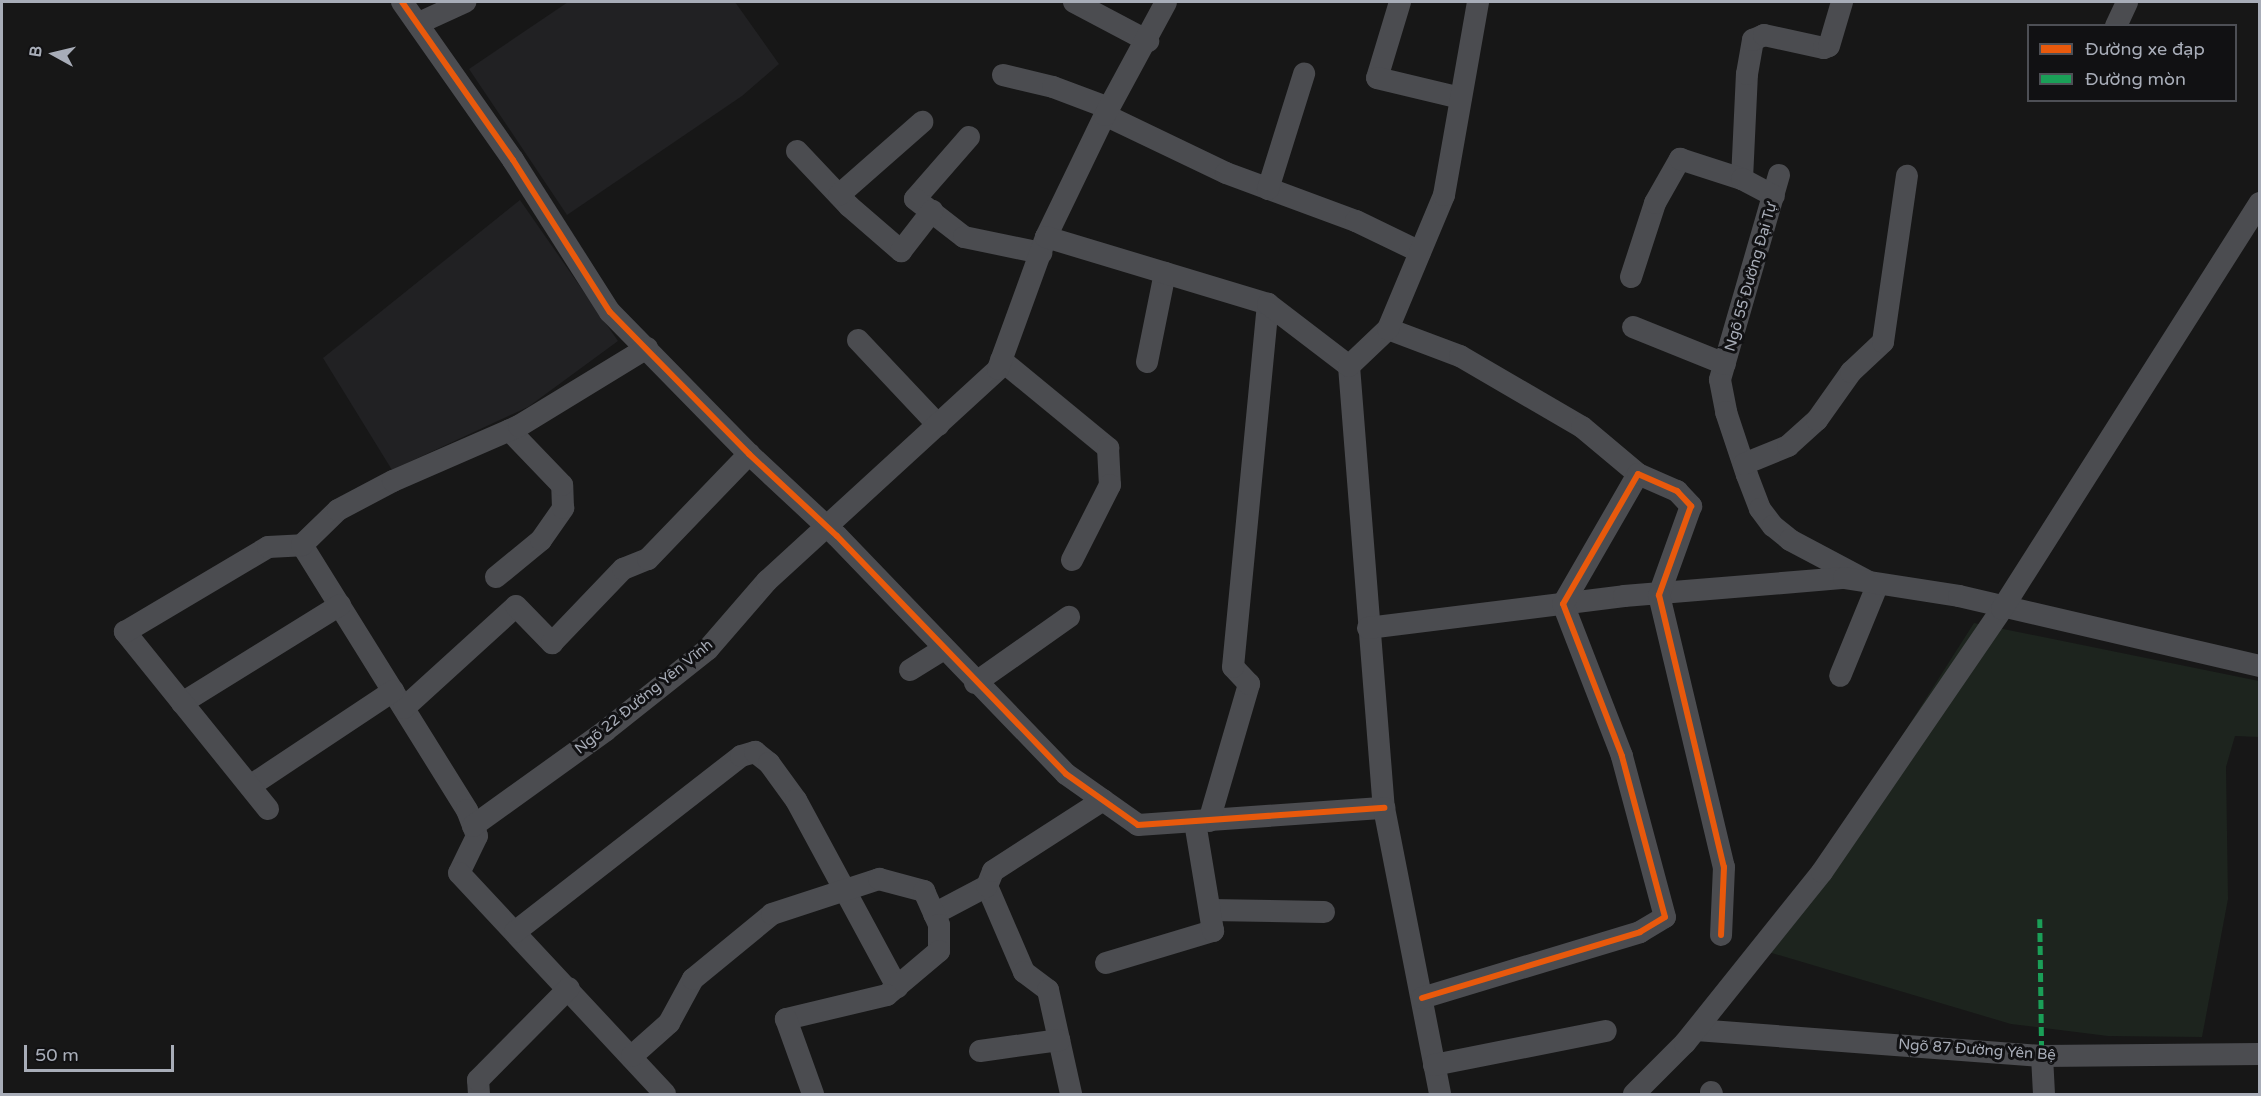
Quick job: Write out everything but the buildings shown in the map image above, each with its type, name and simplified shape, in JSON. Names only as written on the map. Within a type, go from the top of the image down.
[{"type":"street","points":[[402,2],[419,23],[610,312],[749,454],[827,527],[975,683],[1066,774],[1138,825],[1384,808]]},
{"type":"street","points":[[419,23],[465,2]]},
{"type":"street","points":[[1074,2],[1148,41]]},
{"type":"street","name":"Ngõ 22 Đường Yên Vĩnh","points":[[473,826],[605,731],[708,649],[767,581],[998,369],[1043,245],[1107,112],[1148,41],[1167,2]]},
{"type":"street","points":[[1400,2],[1377,78],[1461,98]]},
{"type":"street","points":[[1349,366],[1388,329],[1444,195],[1478,2]]},
{"type":"street","points":[[1742,179],[1747,74],[1753,40],[1764,35],[1824,48],[1828,46],[1842,2]]},
{"type":"street","points":[[2117,24],[2127,2]]},
{"type":"street","points":[[1268,189],[1304,74]]},
{"type":"street","points":[[1003,75],[1053,87],[1226,173],[1356,221],[1420,252]]},
{"type":"street","points":[[840,195],[922,122]]},
{"type":"street","points":[[969,137],[915,199],[964,237],[1043,245],[1165,273],[1268,304],[1349,366],[1384,808],[1440,1095]]},
{"type":"street","points":[[797,151],[840,195],[901,251],[932,211]]},
{"type":"street","name":"Ngõ 55 Đường Đại Tự","points":[[1631,277],[1655,203],[1680,159],[1742,179],[1777,186],[1720,381],[1726,412],[1760,508],[1773,526],[1790,540],[1877,586]]},
{"type":"street","points":[[1744,464],[1788,446],[1817,420],[1851,372],[1883,342],[1907,176]]},
{"type":"street","points":[[1634,1095],[1696,1030],[1822,872],[2002,609],[2259,203]]},
{"type":"street","points":[[1147,362],[1165,273]]},
{"type":"street","points":[[1106,963],[1213,931],[1202,822],[1249,684],[1233,667],[1268,304]]},
{"type":"street","points":[[1633,327],[1725,364]]},
{"type":"street","points":[[1388,329],[1478,366],[1582,427],[1638,474],[1677,491],[1691,506],[1659,595],[1724,867],[1721,934]]},
{"type":"street","points":[[858,340],[938,425]]},
{"type":"street","points":[[268,809],[124,632],[268,547],[302,545],[338,510],[508,430],[647,348]]},
{"type":"street","points":[[1001,360],[1108,448],[1110,485],[1072,560]]},
{"type":"street","points":[[496,577],[541,540],[563,508],[562,485],[508,430]]},
{"type":"street","points":[[250,786],[398,699],[516,606],[552,643],[623,569],[648,559],[749,454]]},
{"type":"street","points":[[1563,604],[1638,474]]},
{"type":"street","points":[[302,545],[467,810],[477,836],[459,873],[569,988],[666,1095]]},
{"type":"street","points":[[1368,628],[1563,604],[1844,578],[1877,586],[1959,597],[2002,609],[2259,666]]},
{"type":"street","points":[[1840,676],[1877,586]]},
{"type":"street","points":[[1422,998],[1640,932],[1665,917],[1622,756],[1563,604]]},
{"type":"street","points":[[182,703],[340,605]]},
{"type":"street","points":[[975,683],[1069,617]]},
{"type":"street","points":[[910,670],[943,649]]},
{"type":"street","points":[[515,932],[741,756],[755,752],[769,763],[796,800],[897,987]]},
{"type":"street","points":[[934,914],[987,886],[993,871],[1102,800]]},
{"type":"street","points":[[632,1056],[669,1023],[693,979],[772,914],[879,879],[924,891],[939,925],[939,951],[887,995],[786,1019],[813,1095]]},
{"type":"street","points":[[987,886],[1024,972],[1047,990],[1071,1095]]},
{"type":"street","points":[[1210,910],[1324,912]]},
{"type":"street","points":[[479,1095],[478,1080],[569,988]]},
{"type":"street","name":"Ngõ 87 Đường Yên Bệ","points":[[1696,1030],[2042,1056],[2259,1054]]},
{"type":"street","points":[[1434,1065],[1606,1031]]},
{"type":"street","points":[[980,1051],[1059,1040]]},
{"type":"street","points":[[2042,1056],[2044,1095]]},
{"type":"shaded area","points":[[568,2],[735,2],[779,64],[742,96],[567,215],[469,69]]},
{"type":"shaded area","points":[[520,200],[618,341],[528,407],[392,470],[323,358]]},
{"type":"shaded area","points":[[1974,623],[2259,681],[2259,737],[2235,736],[2226,767],[2228,899],[2202,1037],[2108,1036],[2011,1024],[1765,951]]},
{"type":"marked path","points":[[2040,919],[2042,1056]]},
{"type":"cycle path","points":[[402,2],[513,160],[610,312],[749,454],[837,536],[1066,774],[1138,825],[1384,808]]},
{"type":"cycle path","points":[[1422,998],[1640,932],[1665,917],[1622,756],[1563,604],[1638,474],[1677,491],[1691,506],[1659,595],[1724,867],[1721,935]]}]
